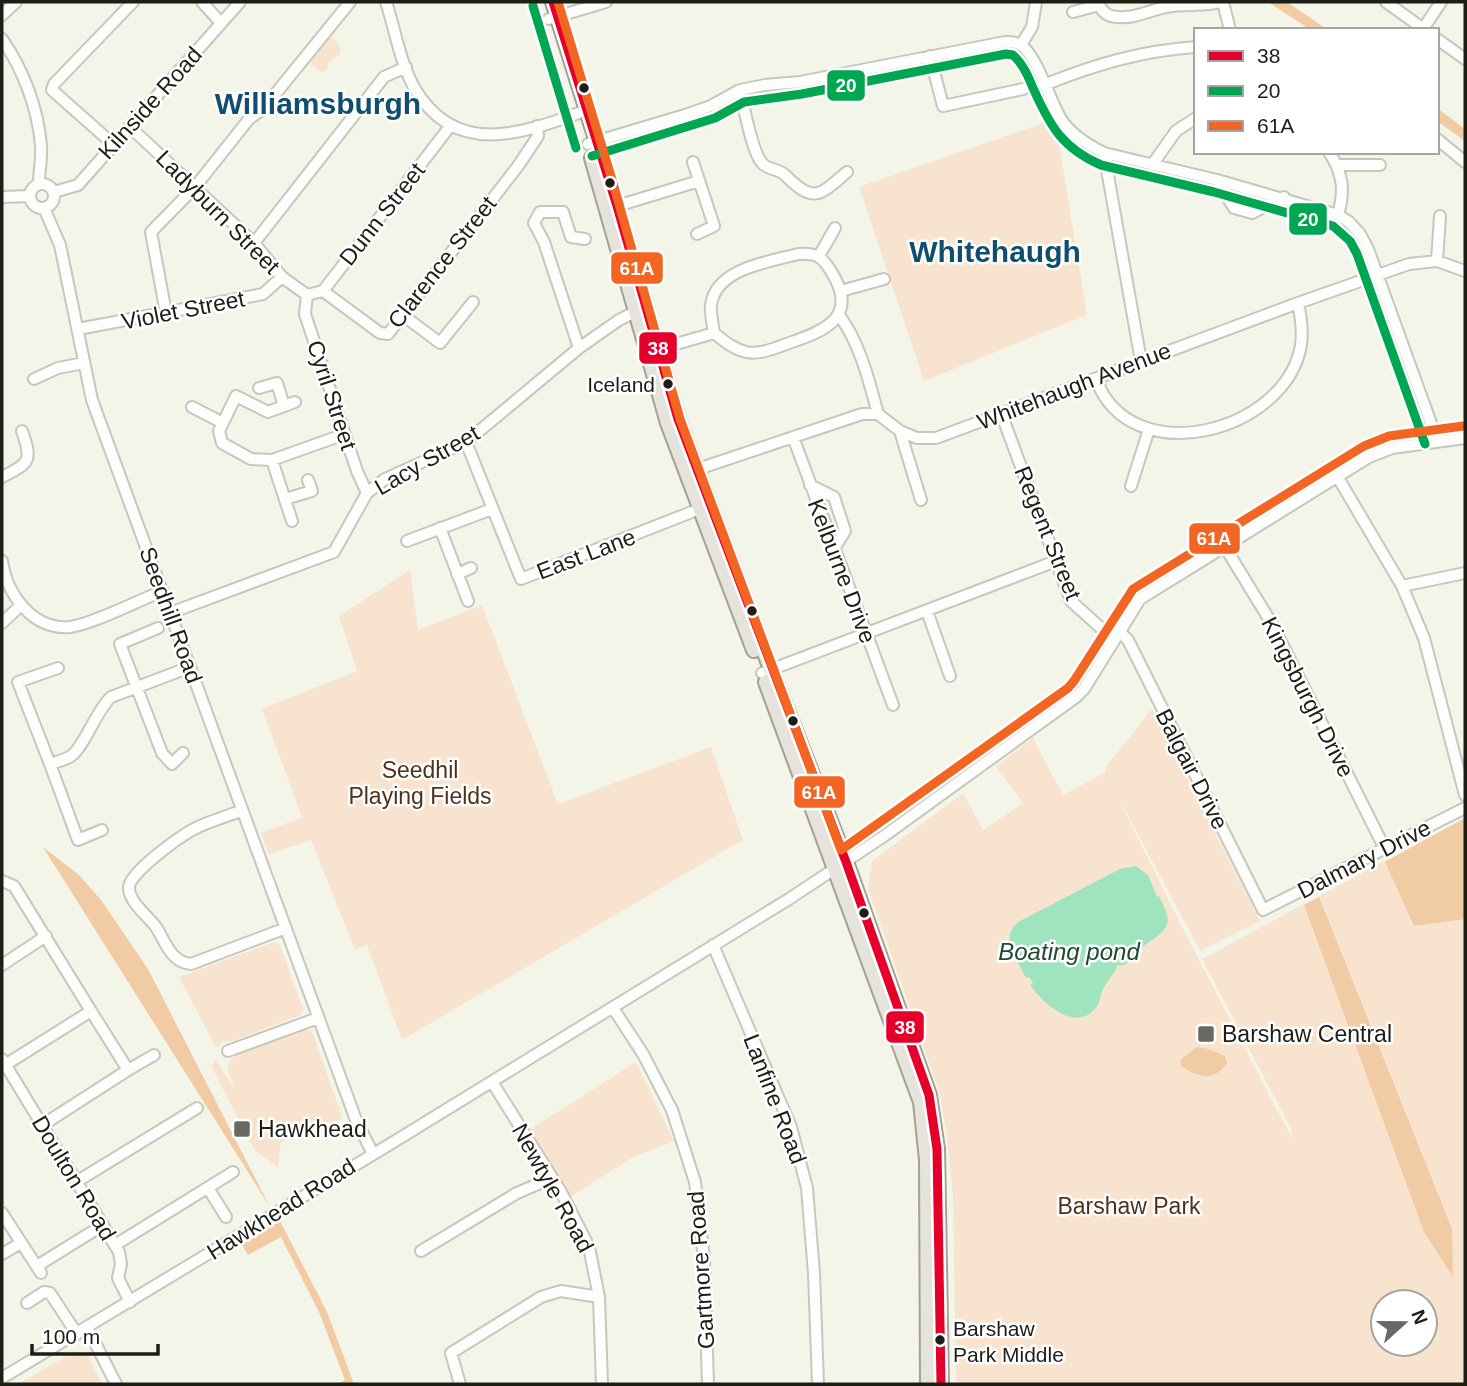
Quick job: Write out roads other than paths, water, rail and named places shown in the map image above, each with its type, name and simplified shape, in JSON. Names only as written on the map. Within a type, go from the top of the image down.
[{"type":"main road","points":[[545,2],[553,18],[593,143],[653,350],[668,423],[691,471],[929,1095],[937,1149],[941,1384]]},
{"type":"main road","points":[[553,2],[553,18]]},
{"type":"main road","points":[[593,143],[617,206],[641,308]]},
{"type":"main road","points":[[841,866],[921,1102],[928,1160],[928,1384]]},
{"type":"street","points":[[2,15],[16,2]]},
{"type":"street","points":[[113,144],[52,90],[54,84],[133,2]]},
{"type":"street","points":[[202,2],[221,23]]},
{"type":"street","name":"Kilnside Road","points":[[54,192],[78,185],[240,2]]},
{"type":"street","points":[[166,313],[151,232],[195,187],[249,119],[263,109],[350,2]]},
{"type":"street","points":[[386,2],[414,87],[427,105],[451,125],[489,136],[513,134],[583,111]]},
{"type":"street","points":[[553,18],[575,6],[606,2]]},
{"type":"street","points":[[1021,46],[1032,27],[1036,2]]},
{"type":"street","points":[[1073,12],[1098,3],[1106,14],[1116,18],[1167,4],[1208,5],[1222,2],[1229,28]]},
{"type":"street","points":[[1386,2],[1423,28]]},
{"type":"street","points":[[1425,28],[1441,2]]},
{"type":"street","points":[[2,39],[15,60],[31,100],[41,147],[39,184]]},
{"type":"street","points":[[1439,40],[1465,59]]},
{"type":"street","points":[[593,143],[710,106],[740,90],[800,82],[1005,42],[1021,46],[1030,55],[1062,121],[1076,136],[1104,153],[1284,197],[1338,215],[1349,222],[1360,234],[1378,274],[1437,440]]},
{"type":"street","points":[[1044,85],[1081,70],[1143,53],[1194,47]]},
{"type":"street","points":[[930,56],[943,106],[1023,89]]},
{"type":"street","points":[[254,243],[384,77],[406,68]]},
{"type":"street","points":[[740,90],[757,156],[766,167],[781,171],[801,191],[808,194],[825,191],[847,172]]},
{"type":"street","points":[[1153,165],[1176,131],[1194,119]]},
{"type":"street","name":"Dunn Street","points":[[323,290],[451,125]]},
{"type":"street","name":"Clarence Street","points":[[323,290],[380,333],[388,334],[518,166],[538,136],[537,126]]},
{"type":"street","name":"Ladyburn Street","points":[[130,127],[254,243],[282,277],[307,295]]},
{"type":"street","points":[[1439,141],[1465,162],[1465,173]]},
{"type":"street","points":[[1104,153],[1141,361]]},
{"type":"street","points":[[1330,154],[1338,165],[1343,194],[1338,215]]},
{"type":"street","points":[[693,162],[714,226],[697,234]]},
{"type":"street","points":[[1338,165],[1380,164]]},
{"type":"street","points":[[1217,180],[1234,208],[1252,213],[1284,197]]},
{"type":"street","points":[[617,206],[699,181]]},
{"type":"street","points":[[39,184],[48,185],[54,192],[53,201],[44,208],[34,204],[30,196],[33,187],[39,184]]},
{"type":"street","points":[[2,197],[30,196]]},
{"type":"street","name":"Seedhill Road","points":[[44,208],[60,245],[92,400],[356,1120],[373,1154]]},
{"type":"street","points":[[579,348],[544,242],[534,223],[540,212],[563,212],[570,237],[585,239]]},
{"type":"street","points":[[1437,261],[1440,216]]},
{"type":"street","points":[[819,256],[835,229]]},
{"type":"street","points":[[797,254],[819,256],[829,267],[841,291],[839,315],[830,326],[816,334],[767,351],[749,353],[730,346],[714,333],[711,305],[724,281],[735,273],[797,254]]},
{"type":"street","name":"Whitehaugh Avenue","points":[[878,414],[900,431],[917,438],[936,438],[1409,264],[1437,261],[1465,271]]},
{"type":"street","name":"Violet Street","points":[[78,329],[263,294],[282,277]]},
{"type":"street","points":[[841,291],[884,279]]},
{"type":"street","points":[[307,295],[323,290]]},
{"type":"street","name":"Cyril Street","points":[[307,295],[305,314],[367,493]]},
{"type":"street","points":[[404,316],[440,343],[473,303]]},
{"type":"street","points":[[1096,379],[1103,394],[1118,411],[1149,429],[1186,433],[1215,429],[1257,410],[1291,374],[1301,345],[1302,323],[1298,303]]},
{"type":"street","name":"Lacy Street","points":[[170,612],[334,552],[367,493],[385,479],[466,442],[579,348],[641,308]]},
{"type":"street","points":[[691,471],[862,414],[878,414],[856,345],[839,315]]},
{"type":"street","points":[[653,350],[714,333]]},
{"type":"street","points":[[34,379],[58,368],[84,363]]},
{"type":"street","points":[[259,388],[277,383],[290,404],[268,412],[236,396],[219,431],[222,443],[251,458],[272,460],[345,434]]},
{"type":"street","points":[[192,407],[223,423]]},
{"type":"street","name":"Regent Street","points":[[1001,413],[1071,601],[1117,636]]},
{"type":"street","points":[[1130,486],[1149,429]]},
{"type":"street","points":[[2,477],[23,466],[27,460],[27,445],[22,431]]},
{"type":"street","points":[[900,431],[921,500]]},
{"type":"street","name":"Kelburne Drive","points":[[793,437],[893,705]]},
{"type":"street","name":"Hawkhead Road","points":[[2,1378],[492,1082],[841,866],[1076,697],[1084,689],[1140,599],[1337,476],[1380,453],[1437,440],[1465,438]]},
{"type":"street","name":"East Lane","points":[[466,442],[520,579],[704,507]]},
{"type":"street","points":[[27,460],[39,464]]},
{"type":"street","points":[[272,460],[292,521]]},
{"type":"street","points":[[1337,476],[1402,586],[1424,638],[1465,795]]},
{"type":"street","points":[[285,499],[312,491],[308,480]]},
{"type":"street","points":[[810,485],[834,497],[845,531],[833,550]]},
{"type":"street","points":[[407,541],[492,509]]},
{"type":"street","points":[[440,528],[468,601]]},
{"type":"street","name":"Kingsburgh Drive","points":[[1225,547],[1272,624],[1385,849]]},
{"type":"street","points":[[2,561],[4,575],[20,606],[42,621],[59,626],[72,627],[163,591]]},
{"type":"street","points":[[766,671],[1056,562]]},
{"type":"street","points":[[457,574],[471,568]]},
{"type":"street","points":[[1402,586],[1465,573]]},
{"type":"street","points":[[2,623],[20,606]]},
{"type":"street","points":[[927,611],[950,676]]},
{"type":"street","points":[[158,628],[120,644],[162,752],[172,764],[183,753]]},
{"type":"street","name":"Balgair Drive","points":[[1117,636],[1128,640],[1263,910]]},
{"type":"street","points":[[58,667],[19,682],[78,840],[102,830]]},
{"type":"street","points":[[50,764],[71,757],[111,696],[190,667]]},
{"type":"street","name":"Dalmary Drive","points":[[1263,910],[1465,808]]},
{"type":"street","points":[[242,811],[198,827],[133,876],[128,889],[131,898],[181,963],[191,964],[285,928]]},
{"type":"street","points":[[2,881],[14,886],[128,1070]]},
{"type":"street","points":[[2,965],[46,936]]},
{"type":"street","name":"Lanfine Road","points":[[713,945],[791,1127],[807,1188],[814,1272],[818,1384]]},
{"type":"street","name":"Gartmore Road","points":[[613,1007],[643,1054],[672,1110],[695,1182],[704,1258],[708,1384]]},
{"type":"street","points":[[4,1062],[91,1011]]},
{"type":"street","points":[[228,1051],[318,1017]]},
{"type":"street","points":[[41,1126],[154,1055]]},
{"type":"street","name":"Doulton Road","points":[[4,1062],[119,1252],[121,1264],[118,1278],[130,1302]]},
{"type":"street","name":"Newtyle Road","points":[[492,1082],[552,1178],[589,1247],[599,1297],[602,1384]]},
{"type":"street","points":[[76,1182],[197,1108]]},
{"type":"street","points":[[115,1245],[233,1172]]},
{"type":"street","points":[[421,1251],[517,1193],[552,1178]]},
{"type":"street","points":[[208,1188],[226,1217]]},
{"type":"street","points":[[2,1213],[39,1269],[103,1225]]},
{"type":"street","points":[[2,1254],[21,1243]]},
{"type":"street","points":[[460,1384],[451,1353],[541,1297],[562,1291],[599,1297]]},
{"type":"street","points":[[27,1303],[44,1292],[50,1293],[76,1334]]},
{"type":"street","points":[[87,1327],[117,1384]]},
{"type":"water","name":"Boating pond","points":[[1136,866],[1148,875],[1164,906],[1167,925],[1124,965],[1116,966],[1098,1004],[1089,1014],[1070,1017],[1061,1013],[1043,1000],[1030,985],[1033,983],[1029,977],[1026,978],[1010,942],[1013,928],[1018,922],[1120,869]]},
{"type":"place","name":"Iceland","points":[[668,384]]},
{"type":"place","name":"Barshaw Central","points":[[1206,1034]]},
{"type":"place","name":"Hawkhead","points":[[242,1129]]},
{"type":"place","name":"Barshaw Park Middle","points":[[940,1340]]},
{"type":"district","name":"Williamsburgh","points":[[318,103]]},
{"type":"district","name":"Whitehaugh","points":[[995,251]]},
{"type":"park label","name":"Seedhil Playing Fields","points":[[420,783]]},
{"type":"park label","name":"Barshaw Park","points":[[1129,1206]]}]
